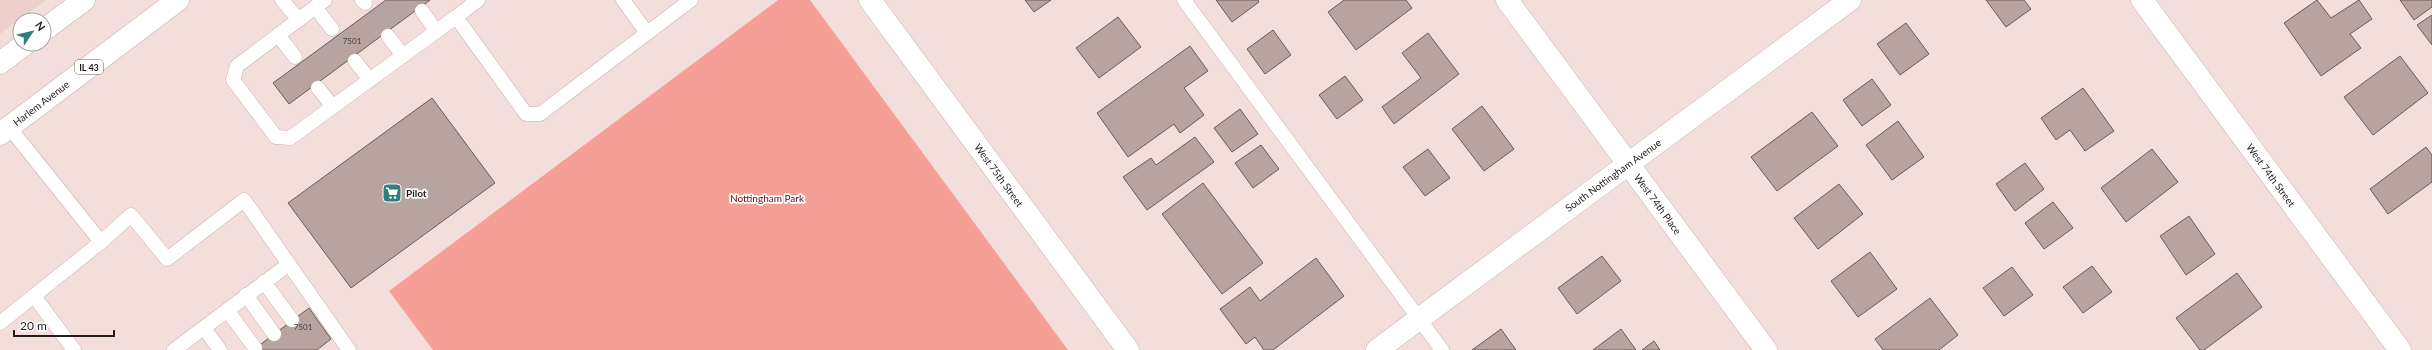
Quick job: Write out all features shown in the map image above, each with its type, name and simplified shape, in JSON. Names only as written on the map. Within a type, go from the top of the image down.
[{"type":"street","points":[[52,24],[84,0]]},
{"type":"street","name":"Harlem Avenue","points":[[5,130],[178,0]]},
{"type":"street","name":"West 75th Street","points":[[870,0],[1128,350]]},
{"type":"street","name":"West 74th Place","points":[[1507,0],[1766,350]]},
{"type":"street","name":"South Nottingham Avenue","points":[[1377,350],[1850,0]]},
{"type":"street","name":"West 74th Street","points":[[2142,0],[2400,350]]},
{"type":"street","points":[[0,63],[14,52]]},
{"type":"lane","points":[[282,0],[299,20]]},
{"type":"lane","points":[[623,0],[647,33]]},
{"type":"lane","points":[[456,17],[526,114],[540,114],[691,0]]},
{"type":"lane","points":[[1184,0],[1442,350]]},
{"type":"lane","points":[[332,29],[320,4],[237,66],[233,80],[276,137],[290,138],[456,17],[473,2]]},
{"type":"lane","points":[[422,11],[436,31]]},
{"type":"lane","points":[[278,35],[295,57]]},
{"type":"lane","points":[[388,36],[403,56]]},
{"type":"lane","points":[[356,61],[370,80]]},
{"type":"lane","points":[[318,88],[333,107]]},
{"type":"lane","points":[[5,130],[101,242]]},
{"type":"lane","points":[[0,323],[101,242],[131,215],[167,259],[244,200],[349,350]]},
{"type":"lane","points":[[182,348],[204,328],[246,295],[289,264]]},
{"type":"lane","points":[[264,282],[292,320]]},
{"type":"lane","points":[[246,295],[274,334]]},
{"type":"lane","points":[[34,296],[74,350]]},
{"type":"lane","points":[[227,310],[255,348]]},
{"type":"lane","points":[[204,328],[220,350]]},
{"type":"shaded area","points":[[0,0],[46,0],[30,12],[12,12],[12,25],[0,34]]},
{"type":"green space","name":"Nottingham Park","points":[[778,0],[810,0],[1068,350],[433,350],[389,291]]},
{"type":"building","points":[[386,0],[430,0],[289,104],[273,83]]},
{"type":"building","points":[[1025,0],[1051,0],[1034,12]]},
{"type":"building","points":[[1216,0],[1258,0],[1259,2],[1232,22]]},
{"type":"building","points":[[1344,0],[1406,0],[1412,8],[1356,50],[1328,12]]},
{"type":"building","points":[[1986,0],[2024,0],[2031,9],[2006,27]]},
{"type":"building","points":[[2317,0],[2331,18],[2359,0],[2372,19],[2350,34],[2361,48],[2321,76],[2284,23]]},
{"type":"building","points":[[2400,0],[2432,0],[2432,7],[2414,20]]},
{"type":"building","points":[[2432,15],[2432,45],[2417,25]]},
{"type":"building","points":[[1118,17],[1141,47],[1099,78],[1076,48]]},
{"type":"building","points":[[1906,23],[1929,54],[1900,75],[1877,44]]},
{"type":"building","points":[[1273,30],[1291,55],[1265,74],[1247,49]]},
{"type":"building","points":[[1428,33],[1459,74],[1394,124],[1382,107],[1421,78],[1402,53]]},
{"type":"building","points":[[1190,46],[1208,71],[1184,88],[1204,115],[1180,133],[1174,124],[1128,157],[1097,113]]},
{"type":"building","points":[[2400,56],[2428,93],[2373,135],[2344,97]]},
{"type":"building","points":[[1345,76],[1363,100],[1337,119],[1319,95]]},
{"type":"building","points":[[1872,79],[1891,105],[1862,126],[1843,100]]},
{"type":"building","points":[[2083,88],[2114,131],[2085,151],[2070,130],[2056,140],[2041,118]]},
{"type":"building","name":"Pilot","points":[[432,98],[495,183],[351,288],[288,203]]},
{"type":"building","points":[[1482,106],[1514,149],[1484,171],[1452,129]]},
{"type":"building","points":[[1240,109],[1258,134],[1232,152],[1214,128]]},
{"type":"building","points":[[1812,112],[1838,146],[1777,191],[1751,157]]},
{"type":"building","points":[[1898,121],[1924,157],[1892,180],[1866,145]]},
{"type":"building","points":[[1195,137],[1214,162],[1147,210],[1123,177],[1151,158],[1156,165]]},
{"type":"building","points":[[1261,145],[1279,169],[1253,188],[1235,163]]},
{"type":"building","points":[[2426,147],[2432,155],[2432,182],[2388,214],[2370,189]]},
{"type":"building","points":[[1428,149],[1450,178],[1425,196],[1403,167]]},
{"type":"building","points":[[2152,149],[2178,182],[2126,222],[2101,188]]},
{"type":"building","points":[[2025,163],[2044,189],[2015,211],[1996,184]]},
{"type":"building","points":[[1203,183],[1263,263],[1222,294],[1162,214]]},
{"type":"building","points":[[1839,184],[1863,214],[1818,249],[1794,218]]},
{"type":"building","points":[[2053,202],[2073,228],[2044,249],[2025,223]]},
{"type":"building","points":[[2189,216],[2215,254],[2186,275],[2160,236]]},
{"type":"building","points":[[1870,252],[1897,289],[1858,317],[1831,281]]},
{"type":"building","points":[[1602,256],[1621,281],[1577,314],[1558,288]]},
{"type":"building","points":[[1316,258],[1344,296],[1273,350],[1264,350],[1255,337],[1246,344],[1220,309],[1250,287],[1260,301]]},
{"type":"building","points":[[2092,266],[2112,292],[2083,313],[2063,287]]},
{"type":"building","points":[[2012,267],[2033,295],[2004,316],[1983,288]]},
{"type":"building","points":[[2237,273],[2262,307],[2204,350],[2200,350],[2176,318]]},
{"type":"building","points":[[1930,298],[1958,335],[1939,350],[1883,350],[1875,339]]},
{"type":"building","points":[[309,308],[331,339],[317,350],[253,350]]},
{"type":"building","points":[[1501,329],[1516,350],[1472,350]]},
{"type":"building","points":[[1621,329],[1636,350],[1593,350]]},
{"type":"building","points":[[1654,341],[1660,350],[1642,350]]},
{"type":"place","name":"Pilot","points":[[392,193]]}]
